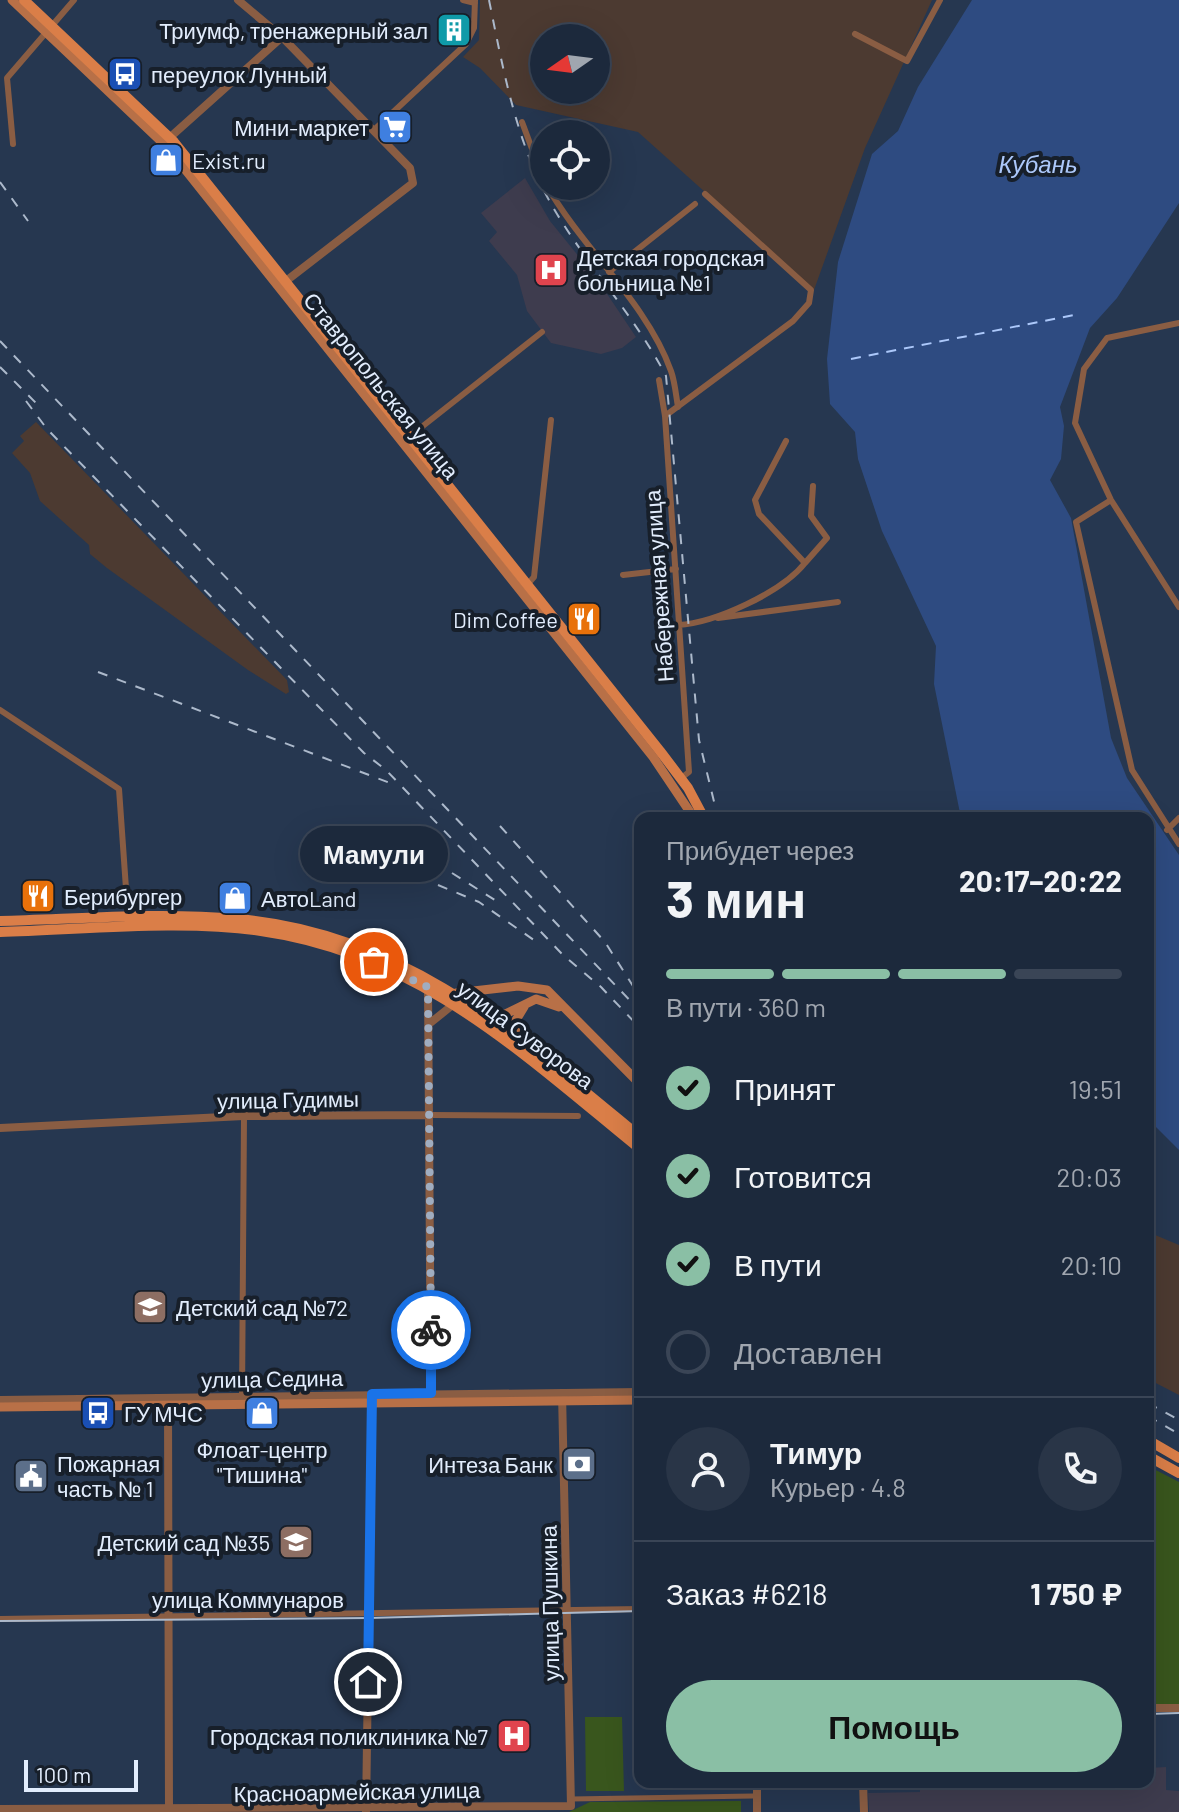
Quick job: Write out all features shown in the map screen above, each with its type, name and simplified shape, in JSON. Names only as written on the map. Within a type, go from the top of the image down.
[{"type":"main road","name":"Ставропольская улица","points":[[12,0],[48,28],[167,140],[286,281],[523,587]]},
{"type":"main road","name":"Ставропольская улица","points":[[24,0],[48,28]]},
{"type":"main road","name":"Ставропольская улица","points":[[167,140],[700,812]]},
{"type":"main road","name":"Ставропольская улица","points":[[678,781],[691,812]]},
{"type":"main road","name":"улица Суворова","points":[[0,921],[263,931],[358,956],[430,983],[455,998],[634,1132]]},
{"type":"main road","name":"улица Суворова","points":[[0,932],[128,924]]},
{"type":"main road","name":"улица Суворова","points":[[536,987],[550,992],[634,1078]]},
{"type":"main road","points":[[455,998],[536,987],[540,999],[575,1018]]},
{"type":"main road","points":[[490,1022],[540,999]]},
{"type":"main road","points":[[516,1036],[516,1020],[526,1004]]},
{"type":"main road","name":"улица Суворова","points":[[490,1022],[516,1036],[634,1144]]},
{"type":"main road","name":"улица Седина","points":[[0,1407],[168,1401],[431,1398],[634,1400]]},
{"type":"main road","points":[[1154,1443],[1179,1458]]},
{"type":"main road","points":[[1154,1459],[1179,1473]]},
{"type":"street","points":[[13,144],[7,78],[74,0]]},
{"type":"street","points":[[238,0],[282,37],[374,130],[410,168],[413,183],[286,281]]},
{"type":"street","points":[[374,130],[466,44],[474,28],[475,2],[463,0]]},
{"type":"street","points":[[855,34],[907,61],[940,0]]},
{"type":"street","points":[[167,140],[282,37]]},
{"type":"street","points":[[522,122],[530,144]]},
{"type":"street","points":[[665,416],[793,321],[809,303],[811,290],[705,194]]},
{"type":"street","points":[[555,200],[650,331],[672,371],[678,407]]},
{"type":"street","points":[[609,272],[695,204]]},
{"type":"street","points":[[1179,323],[1107,338],[1084,369],[1075,423],[1111,500],[1179,607]]},
{"type":"street","points":[[409,437],[542,332]]},
{"type":"street","name":"Набережная улица","points":[[659,380],[665,416],[689,772],[678,781]]},
{"type":"street","points":[[523,587],[534,577],[551,420]]},
{"type":"street","points":[[786,441],[755,500],[759,514],[805,563]]},
{"type":"street","points":[[715,618],[739,604],[767,595],[792,579],[827,538],[811,516],[813,486]]},
{"type":"street","points":[[1111,500],[1076,522],[1132,770],[1167,830],[1179,844]]},
{"type":"street","points":[[623,575],[676,569]]},
{"type":"street","points":[[678,625],[838,602]]},
{"type":"street","points":[[0,710],[119,789],[128,924]]},
{"type":"street","points":[[1167,830],[1179,818]]},
{"type":"street","points":[[430,983],[431,1398]]},
{"type":"street","points":[[429,1024],[455,998]]},
{"type":"street","points":[[242,1401],[244,1116]]},
{"type":"street","name":"улица Гудимы","points":[[0,1128],[244,1116],[578,1116]]},
{"type":"street","name":"улица Седина","points":[[562,1397],[634,1392]]},
{"type":"street","name":"улица Пушкина","points":[[562,1397],[571,1806]]},
{"type":"street","points":[[366,1811],[372,1399]]},
{"type":"street","name":"улица Седина","points":[[0,1400],[168,1401]]},
{"type":"street","points":[[168,1401],[169,1811]]},
{"type":"street","name":"улица Коммунаров","points":[[0,1619],[368,1616],[634,1609]]},
{"type":"street","points":[[1154,1708],[1179,1708]]},
{"type":"street","points":[[754,1788],[755,1812]]},
{"type":"street","points":[[755,1788],[755,1812]]},
{"type":"street","points":[[863,1788],[864,1812]]},
{"type":"street","name":"Красноармейская улица","points":[[0,1809],[366,1811],[571,1806],[753,1796]]},
{"type":"shaded area","points":[[480,0],[932,0],[865,148],[814,290],[638,132],[610,126],[610,120],[584,120],[516,105],[480,68],[463,57],[479,40]]},
{"type":"shaded area","name":"Детская городская больница №1","points":[[525,178],[530,187],[530,200],[538,200],[636,337],[622,348],[601,354],[551,343],[527,311],[517,275],[489,241],[497,232],[481,213]]},
{"type":"shaded area","points":[[36,422],[287,680],[289,692],[286,694],[248,670],[107,568],[90,554],[89,545],[40,501],[30,473],[12,453],[24,441],[20,436]]},
{"type":"shaded area","points":[[1154,1235],[1179,1245],[1179,1395],[1154,1382]]},
{"type":"shaded area","points":[[1166,1767],[1166,1790],[1179,1791],[1179,1812],[869,1812],[868,1793],[920,1792],[920,1788],[1154,1788],[1154,1768]]},
{"type":"green space","points":[[1154,1469],[1179,1482],[1179,1704],[1154,1704]]},
{"type":"green space","points":[[585,1717],[622,1717],[624,1791],[586,1791]]},
{"type":"green space","points":[[741,1801],[741,1812],[569,1812],[590,1802]]},
{"type":"water","name":"Кубань","points":[[972,0],[1179,0],[1179,203],[1117,298],[1090,328],[1060,407],[1064,426],[1061,459],[1050,480],[1071,518],[1111,738],[1127,778],[1150,812],[960,812],[934,684],[936,646],[882,531],[858,459],[855,432],[830,404],[827,359],[838,262],[872,154],[898,131],[918,87]]},
{"type":"water","name":"Кубань","points":[[1154,818],[1179,855],[1179,1150],[1154,1125]]},
{"type":"ferry route","points":[[851,359],[1074,315]]},
{"type":"tram line","points":[[0,1621],[368,1618],[634,1611]]},
{"type":"tram line","points":[[1154,1714],[1179,1713]]},
{"type":"railway","points":[[489,0],[514,110],[543,189],[570,235],[641,334],[666,376],[699,740],[717,812]]},
{"type":"railway","points":[[0,182],[28,221]]},
{"type":"railway","points":[[0,341],[634,1005]]},
{"type":"railway","points":[[0,367],[37,404]]},
{"type":"railway","points":[[26,401],[47,429],[364,753],[386,770],[563,955],[601,987],[634,1022]]},
{"type":"railway","points":[[98,672],[390,783]]},
{"type":"railway","points":[[500,826],[605,942],[634,988]]},
{"type":"railway","points":[[452,873],[498,902]]},
{"type":"railway","points":[[438,885],[479,902],[541,945]]},
{"type":"railway","points":[[1154,1406],[1179,1420]]},
{"type":"railway","points":[[1154,1419],[1179,1434]]},
{"type":"way so far","points":[[374,962],[428,987],[431,1330]]},
{"type":"place","name":"Триумф, тренажерный зал","points":[[454,30]]},
{"type":"place","name":"переулок Лунный","points":[[125,74]]},
{"type":"place","name":"Мини-маркет","points":[[395,127]]},
{"type":"place","name":"Exist.ru","points":[[166,160]]},
{"type":"place","name":"Детская городская больница №1","points":[[551,270]]},
{"type":"place","name":"Dim Coffee","points":[[584,619]]},
{"type":"place","name":"Берибургер","points":[[38,896]]},
{"type":"place","name":"АвтоLand","points":[[235,898]]},
{"type":"place","name":"Мамули","points":[[374,962]]},
{"type":"place","name":"Детский сад №72","points":[[150,1307]]},
{"type":"place","name":"ГУ МЧС","points":[[98,1413]]},
{"type":"place","name":"Флоат-центр \"Тишина\"","points":[[262,1413]]},
{"type":"place","name":"Интеза Банк","points":[[579,1464]]},
{"type":"place","name":"Пожарная часть № 1","points":[[31,1476]]},
{"type":"place","name":"Детский сад №35","points":[[296,1542]]},
{"type":"place","name":"Городская поликлиника №7","points":[[514,1736]]},
{"type":"route","points":[[368,1682],[372,1394],[431,1393],[431,1330]]}]
